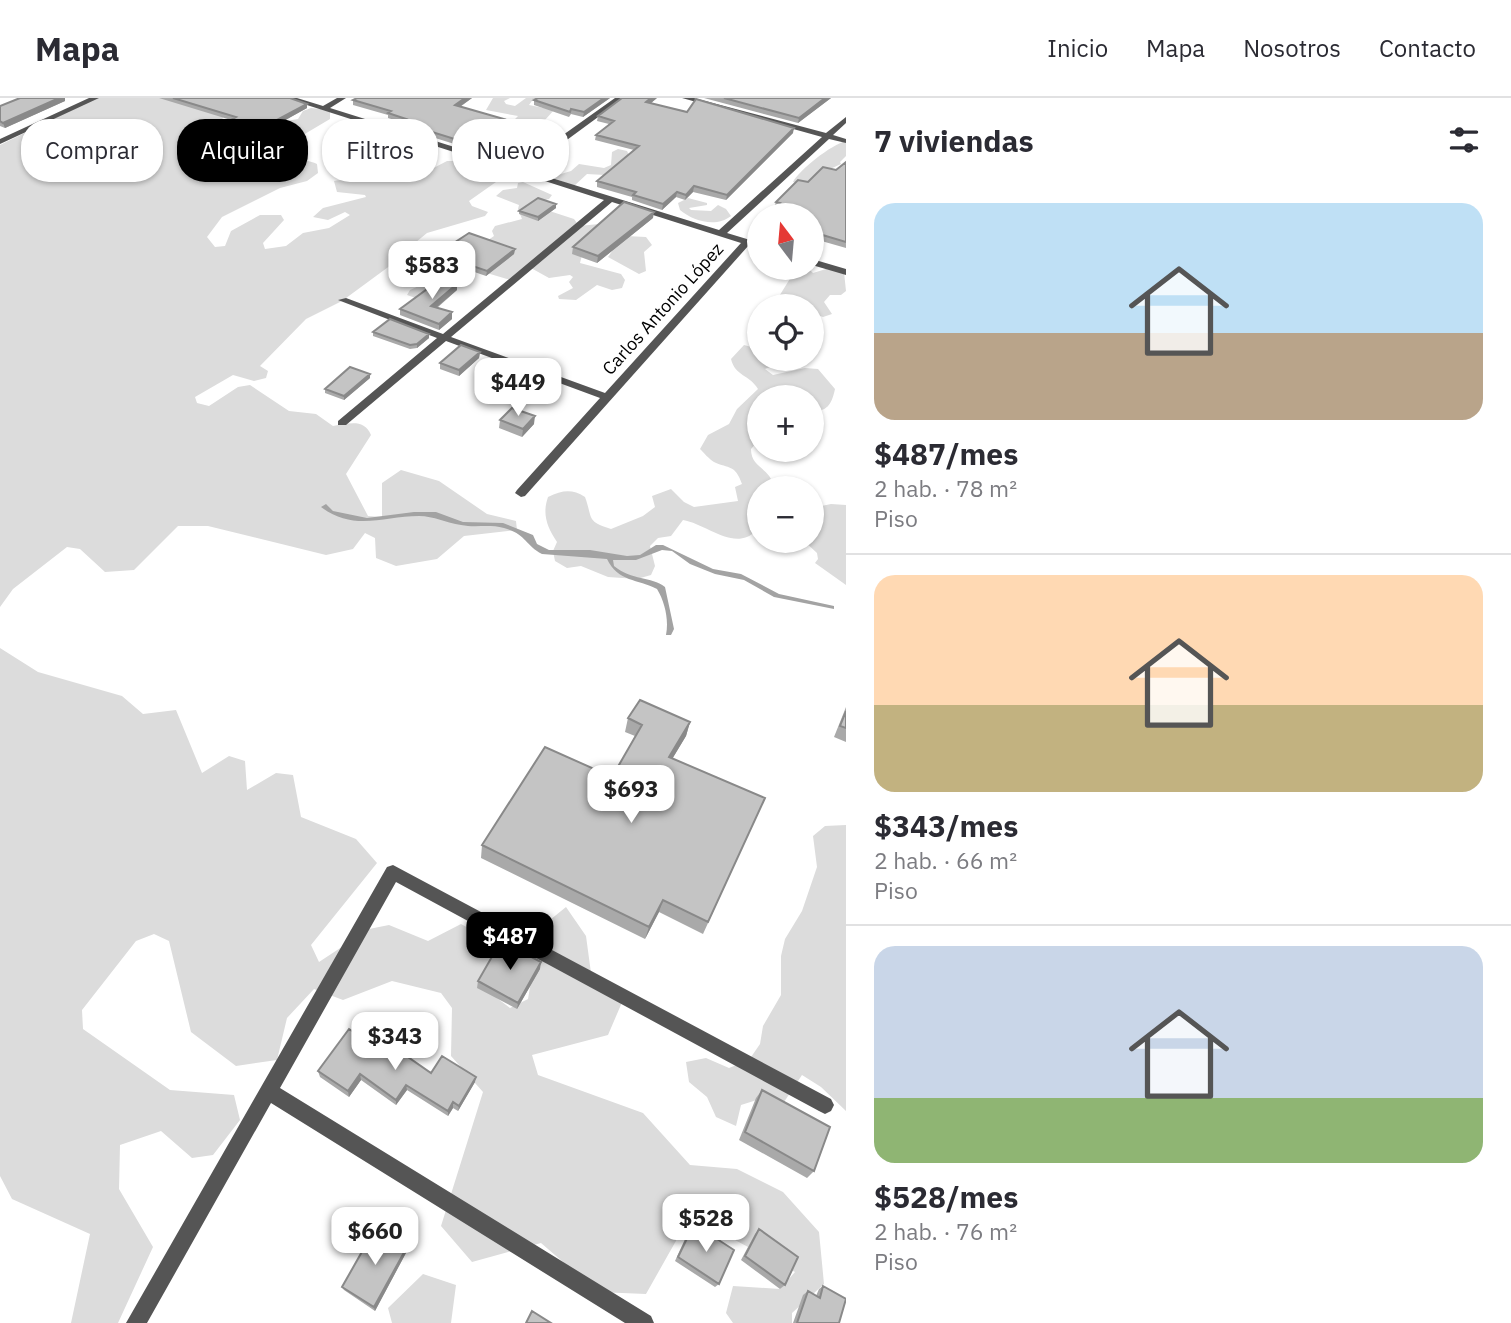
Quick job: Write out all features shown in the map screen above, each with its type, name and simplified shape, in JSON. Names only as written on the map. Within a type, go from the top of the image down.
[{"type":"street","points":[[0,142],[95,98]]},
{"type":"street","points":[[289,98],[452,151]]},
{"type":"street","points":[[323,109],[342,98]]},
{"type":"street","points":[[569,135],[620,98]]},
{"type":"street","points":[[686,98],[846,141]]},
{"type":"street","name":"Carlos Antonio López","points":[[720,234],[846,119]]},
{"type":"street","points":[[550,182],[747,242]]},
{"type":"street","points":[[342,422],[609,200]]},
{"type":"street","name":"Carlos Antonio López","points":[[521,493],[747,242]]},
{"type":"street","points":[[824,265],[846,272]]},
{"type":"street","points":[[343,300],[606,397]]},
{"type":"street","points":[[136,1323],[393,872],[825,1105]]},
{"type":"street","points":[[268,1091],[644,1323]]},
{"type":"shaded area","points":[[96,98],[230,98],[222,119],[177,119],[177,182],[303,182],[280,188],[222,217],[207,237],[215,247],[225,246],[231,231],[260,215],[281,215],[284,220],[263,243],[265,249],[286,246],[303,233],[329,228],[350,215],[345,212],[328,220],[313,217],[323,208],[366,197],[337,192],[334,182],[438,182],[438,166],[452,161],[452,182],[496,182],[469,201],[472,206],[488,212],[485,216],[427,233],[410,247],[411,252],[421,255],[418,265],[410,269],[391,265],[342,301],[306,319],[260,366],[268,371],[266,378],[254,381],[233,375],[195,397],[197,403],[209,406],[238,387],[250,385],[289,411],[316,414],[333,426],[355,423],[364,426],[371,435],[346,474],[368,516],[382,517],[382,483],[401,470],[439,481],[487,514],[516,521],[517,530],[464,536],[437,559],[396,566],[376,558],[375,538],[365,533],[353,549],[326,555],[208,526],[178,526],[134,570],[105,572],[80,549],[67,547],[13,589],[0,607],[0,145],[21,135],[21,182],[163,182],[163,119],[53,119]]},
{"type":"shaded area","points":[[493,98],[510,98],[504,101],[515,106],[526,98],[534,98],[529,105],[554,110],[546,119],[515,119],[518,116],[486,110]]},
{"type":"shaded area","points":[[311,108],[330,110],[330,119],[322,119],[322,124],[308,132],[308,119],[298,119],[303,111]]},
{"type":"shaded area","points":[[846,141],[846,156],[841,164],[815,176],[808,187],[793,182],[816,158]]},
{"type":"shaded area","points":[[618,149],[627,151],[629,155],[623,176],[587,174],[574,186],[564,182],[569,182],[569,172],[579,164],[604,168],[611,165],[612,152]]},
{"type":"shaded area","points":[[308,162],[317,164],[318,173],[308,180]]},
{"type":"shaded area","points":[[523,182],[552,195],[549,199],[528,204],[574,219],[579,226],[599,224],[626,236],[646,237],[652,245],[644,252],[646,271],[639,274],[608,257],[613,250],[582,255],[580,263],[621,274],[625,280],[622,288],[612,290],[597,285],[576,300],[559,299],[558,296],[573,288],[569,282],[573,277],[570,275],[549,278],[531,268],[513,279],[507,279],[470,268],[457,280],[416,298],[407,295],[410,290],[454,270],[456,262],[494,236],[492,231],[495,226],[522,219],[519,205],[496,196],[503,190],[517,188],[518,183]]},
{"type":"shaded area","points":[[688,198],[707,203],[689,208],[691,210],[711,211],[718,205],[726,209],[731,216],[719,222],[705,222],[691,217],[680,210],[678,203]]},
{"type":"shaded area","points":[[826,269],[844,272],[846,291],[841,295],[830,295],[824,302],[824,294],[780,294],[789,280],[824,280]]},
{"type":"shaded area","points":[[824,302],[832,314],[824,317]]},
{"type":"shaded area","points":[[744,345],[747,346],[747,371],[768,371],[773,375],[791,371],[820,371],[835,389],[832,398],[824,409],[824,385],[754,385],[736,369],[731,359]]},
{"type":"shaded area","points":[[747,399],[747,462],[755,462],[769,476],[747,476],[747,537],[730,538],[683,520],[671,536],[658,538],[650,546],[655,566],[651,575],[637,579],[608,577],[581,566],[567,568],[555,561],[553,551],[557,542],[548,526],[545,509],[548,497],[558,493],[567,491],[585,497],[594,521],[611,529],[643,516],[655,507],[652,496],[671,489],[684,502],[694,507],[738,501],[735,487],[742,484],[737,473],[714,462],[700,449],[708,435],[729,424],[737,409]]},
{"type":"shaded area","points":[[326,504],[333,511],[367,518],[436,512],[463,522],[503,523],[533,535],[537,544],[549,550],[590,550],[627,556],[640,555],[656,545],[663,545],[713,569],[741,574],[779,594],[834,606],[834,609],[774,597],[744,580],[715,574],[690,564],[672,551],[662,550],[636,560],[613,560],[614,566],[621,571],[665,587],[674,629],[671,635],[666,635],[666,611],[657,589],[623,576],[607,559],[542,554],[517,533],[498,527],[466,526],[419,516],[369,521],[345,519],[321,507]]},
{"type":"shaded area","points":[[824,505],[846,505],[846,585],[815,563],[818,559],[817,553],[824,553]]},
{"type":"shaded area","points":[[0,648],[38,672],[122,696],[143,714],[176,710],[202,773],[229,756],[245,761],[247,790],[276,773],[293,775],[301,817],[356,839],[377,863],[311,945],[319,962],[369,929],[389,925],[428,941],[461,924],[494,942],[493,995],[510,1008],[528,999],[540,928],[566,907],[586,936],[591,973],[623,1000],[608,1035],[532,1055],[538,1075],[643,1113],[690,1165],[737,1169],[783,1192],[819,1232],[824,1284],[792,1313],[792,1323],[733,1323],[726,1313],[733,1286],[780,1289],[795,1272],[690,1216],[646,1294],[598,1292],[541,1243],[472,1262],[441,1226],[483,1092],[451,1056],[452,1008],[441,993],[392,981],[343,1000],[314,989],[287,1018],[277,1060],[236,1066],[191,1032],[169,941],[154,934],[136,941],[82,1010],[83,1029],[170,1090],[234,1095],[240,1120],[213,1155],[192,1158],[161,1131],[120,1145],[119,1189],[153,1247],[118,1323],[71,1323],[90,1234],[12,1199],[0,1176]]},
{"type":"shaded area","points":[[846,825],[846,1111],[821,1087],[802,1075],[782,1105],[760,1099],[741,1105],[736,1126],[716,1117],[707,1097],[689,1082],[686,1062],[706,1058],[729,1068],[749,1060],[760,1044],[763,1026],[781,995],[781,956],[785,939],[802,911],[817,867],[813,836],[825,826]]},
{"type":"shaded area","points":[[423,1274],[456,1285],[451,1323],[392,1323],[388,1308]]},
{"type":"building","points":[[20,98],[59,98],[3,123],[0,121],[0,106]]},
{"type":"building","points":[[173,98],[290,98],[307,104],[279,119],[233,119],[236,117]]},
{"type":"building","points":[[465,98],[455,105],[504,119],[452,119],[452,138],[438,134],[438,119],[406,119],[388,113],[391,111],[353,100]]},
{"type":"building","points":[[604,98],[584,112],[571,109],[570,112],[534,100]]},
{"type":"building","points":[[622,98],[651,98],[646,102],[687,112],[696,99],[794,128],[727,195],[694,186],[686,195],[677,192],[663,204],[633,195],[636,192],[597,181],[639,146],[596,135],[614,121],[598,116]]},
{"type":"building","points":[[724,98],[825,98],[799,118]]},
{"type":"building","points":[[846,162],[846,242],[824,235],[824,203],[776,202],[798,180],[808,182],[823,167],[836,170]]},
{"type":"building","points":[[538,198],[556,204],[538,217],[519,211]]},
{"type":"building","points":[[624,202],[654,212],[598,256],[573,247]]},
{"type":"building","points":[[469,233],[515,249],[487,271],[437,254]]},
{"type":"building","points":[[449,273],[457,284],[431,306],[452,312],[439,324],[400,309]]},
{"type":"building","points":[[390,319],[429,334],[417,344],[410,345],[373,332]]},
{"type":"building","points":[[461,345],[480,352],[459,370],[440,363]]},
{"type":"building","points":[[350,367],[370,374],[344,396],[325,389]]},
{"type":"building","points":[[512,408],[535,416],[523,429],[500,420]]},
{"type":"building","points":[[640,700],[690,722],[669,757],[765,798],[708,922],[663,900],[649,927],[482,845],[545,747],[612,777],[642,725],[628,718]]},
{"type":"building","points":[[846,711],[846,728],[840,726]]},
{"type":"building","points":[[501,941],[541,962],[518,1003],[478,981]]},
{"type":"building","points":[[349,1029],[387,1054],[392,1046],[431,1073],[442,1056],[476,1077],[459,1106],[453,1102],[448,1111],[406,1085],[396,1100],[360,1074],[348,1091],[318,1071]]},
{"type":"building","points":[[762,1090],[830,1127],[814,1171],[745,1132]]},
{"type":"building","points":[[694,1224],[734,1250],[719,1284],[678,1257]]},
{"type":"building","points":[[376,1227],[407,1247],[374,1307],[342,1287]]},
{"type":"building","points":[[759,1229],[798,1257],[785,1285],[745,1256]]},
{"type":"building","points":[[823,1286],[846,1299],[839,1323],[797,1323],[808,1291],[820,1298]]},
{"type":"building","points":[[532,1311],[551,1323],[526,1323]]}]
